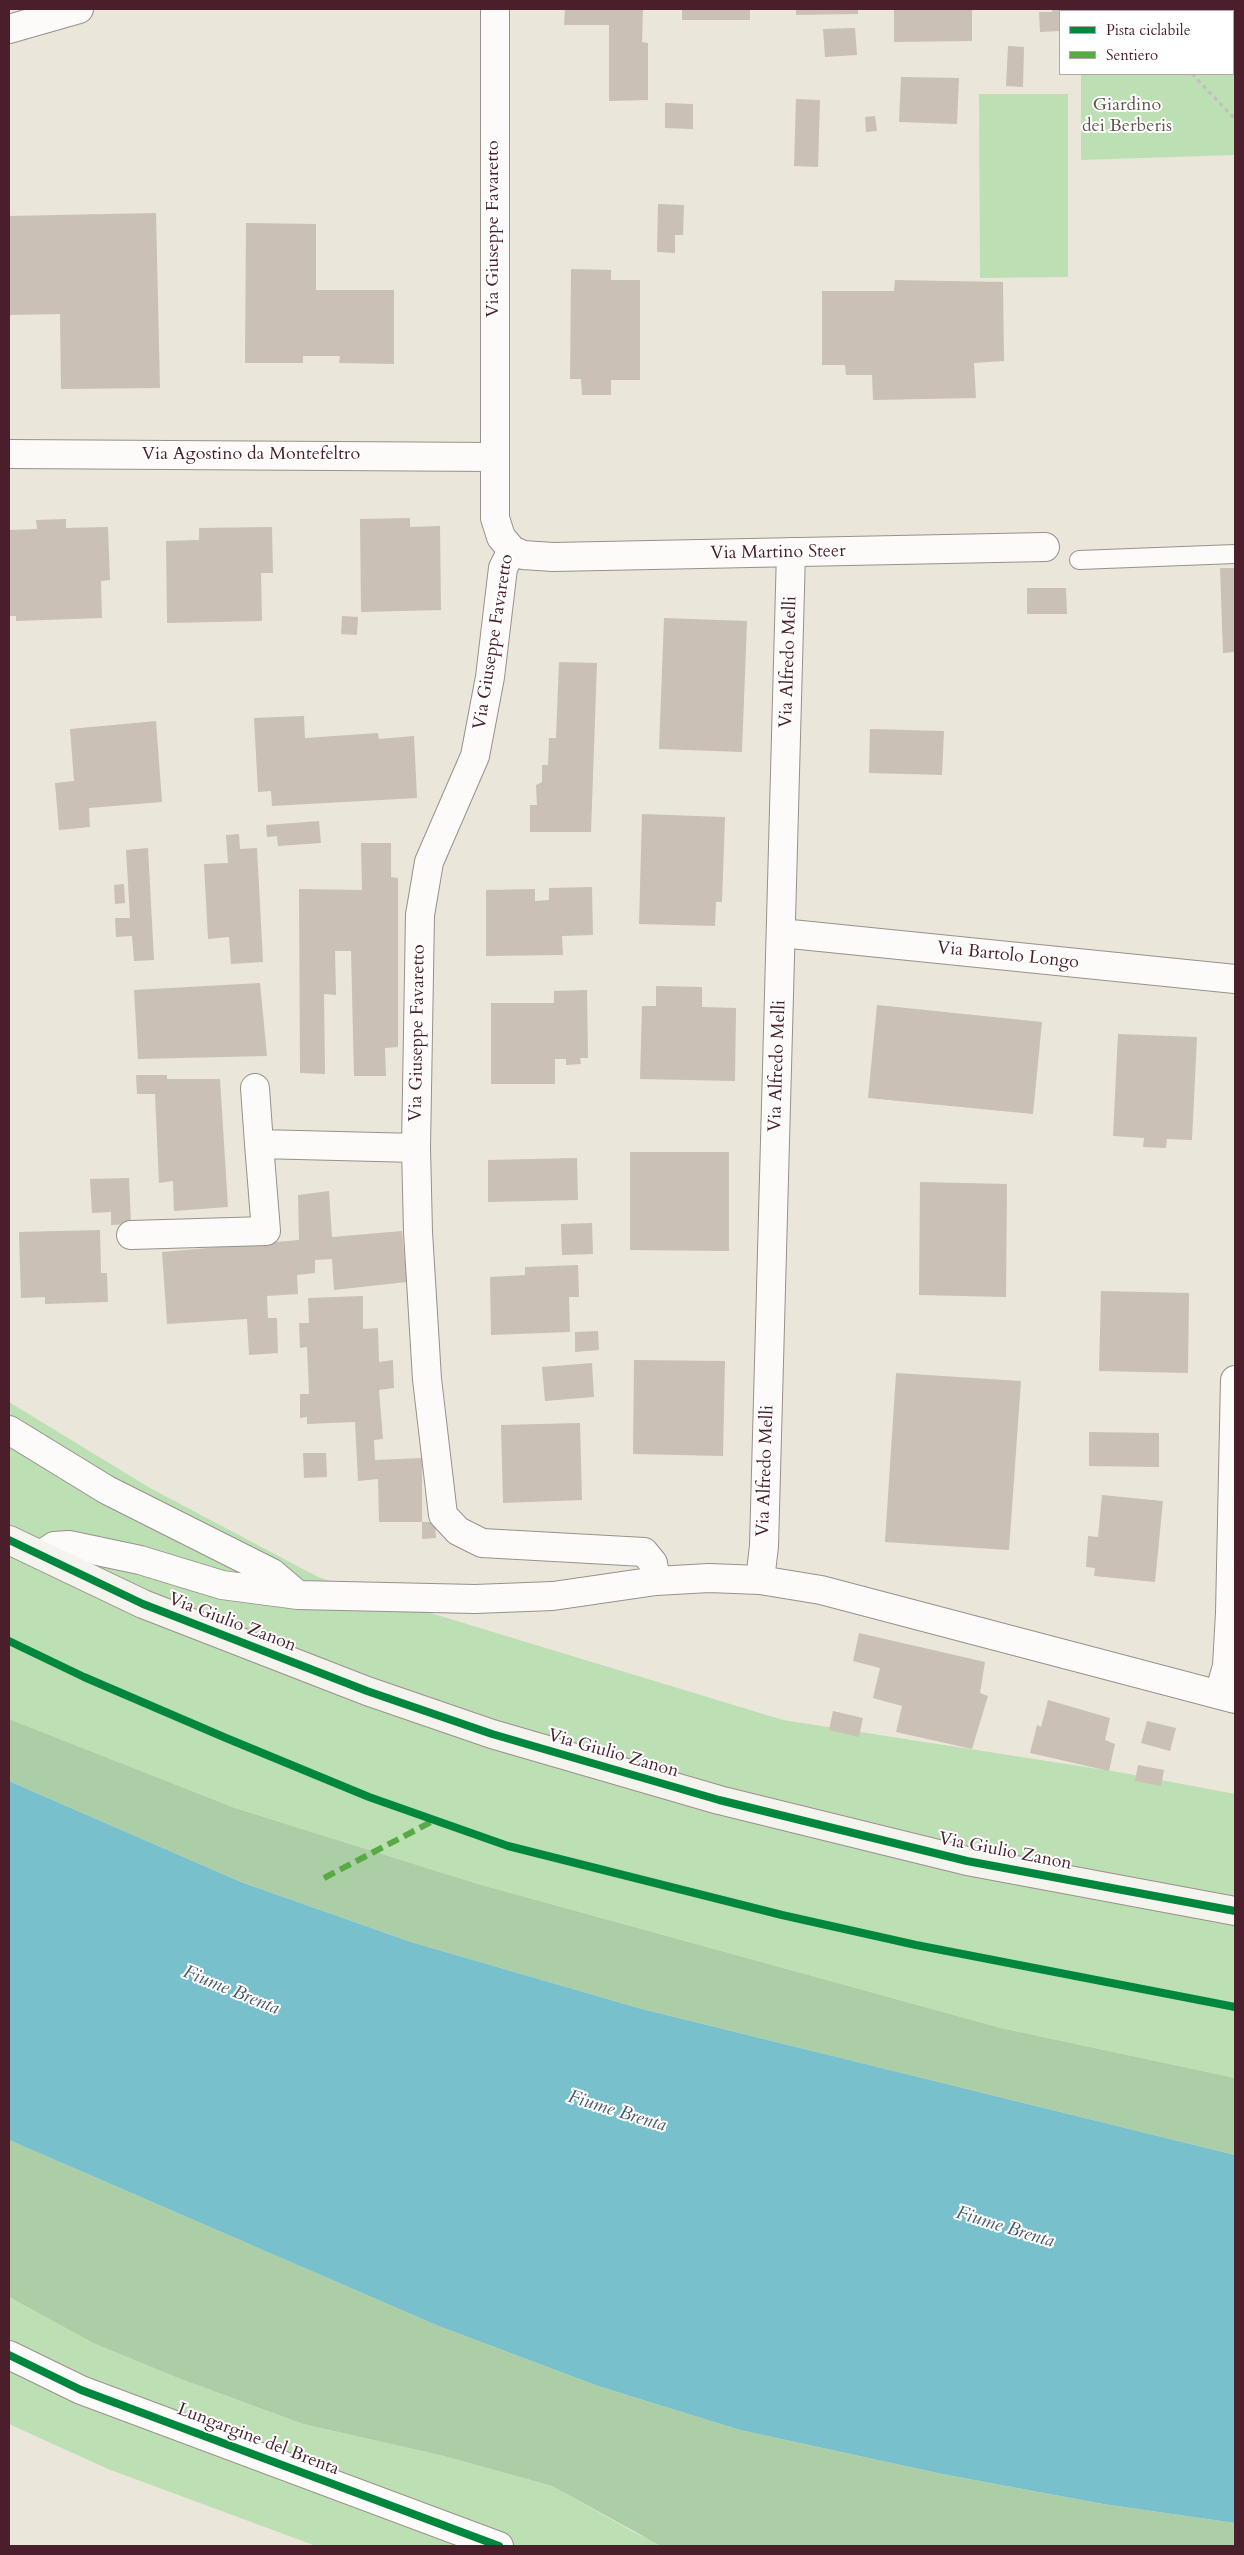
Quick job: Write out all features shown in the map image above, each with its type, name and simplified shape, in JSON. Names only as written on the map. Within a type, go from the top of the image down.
[{"type":"street","points":[[9,29],[79,9]]},
{"type":"street","name":"Via Giuseppe Favaretto","points":[[495,9],[495,518],[501,537],[512,550],[503,568],[490,677],[475,756],[429,862],[420,915],[416,1148],[418,1232],[427,1379],[442,1515],[458,1531],[482,1543],[644,1552],[653,1563],[656,1581]]},
{"type":"street","name":"Via Agostino da Montefeltro","points":[[9,454],[494,457]]},
{"type":"street","name":"Via Martino Steer","points":[[512,550],[523,555],[553,557],[1045,547]]},
{"type":"street","name":"Via Alfredo Melli","points":[[760,1580],[764,1546],[791,552]]},
{"type":"street","name":"Via Bartolo Longo","points":[[781,933],[1235,979]]},
{"type":"street","points":[[131,1235],[266,1231],[255,1088]]},
{"type":"street","points":[[259,1144],[416,1148]]},
{"type":"street","points":[[1227,1697],[1235,1380]]},
{"type":"street","points":[[9,1430],[107,1490],[272,1573],[298,1595]]},
{"type":"street","name":"Via Giulio Zanon","points":[[9,1540],[143,1604],[215,1633],[367,1692],[492,1734],[719,1800],[967,1861],[1235,1911]]},
{"type":"street","name":"Via Giulio Zanon","points":[[41,1556],[54,1546],[69,1545],[140,1560],[222,1585],[298,1595],[475,1599],[553,1596],[656,1581],[709,1578],[760,1580],[821,1590],[1227,1697]]},
{"type":"street","name":"Lungargine del Brenta","points":[[9,2355],[81,2390],[499,2546]]},
{"type":"lane","points":[[1079,560],[1235,554]]},
{"type":"path","points":[[1193,75],[1235,119]]},
{"type":"green space","name":"Giardino dei Berberis","points":[[1235,9],[1235,155],[1081,160],[1081,75],[1234,75],[1234,10],[1081,10]]},
{"type":"green space","points":[[979,94],[1068,94],[1068,277],[980,278]]},
{"type":"green space","points":[[9,1402],[150,1488],[318,1577],[414,1608],[783,1720],[1118,1772],[1235,1794],[1235,2078],[1001,2028],[478,1884],[235,1808],[9,1719]]},
{"type":"green space","points":[[9,1719],[235,1808],[478,1884],[1001,2028],[1235,2078],[1235,2155],[642,2009],[411,1942],[241,1882],[9,1781]]},
{"type":"green space","points":[[9,2140],[436,2325],[598,2386],[740,2430],[942,2474],[1103,2504],[1235,2523],[1235,2546],[661,2546],[552,2486],[444,2456],[303,2424],[178,2378],[93,2343],[9,2297]]},
{"type":"green space","points":[[9,2297],[93,2343],[178,2378],[303,2424],[444,2456],[552,2486],[637,2534],[666,2546],[316,2546],[108,2469],[9,2424]]},
{"type":"water","name":"Fiume Brenta","points":[[9,1781],[241,1882],[411,1942],[642,2009],[1235,2155],[1235,2523],[1103,2504],[942,2474],[740,2430],[598,2386],[436,2325],[9,2140]]},
{"type":"building","points":[[565,9],[643,9],[642,42],[648,43],[648,100],[609,101],[609,25],[564,25]]},
{"type":"building","points":[[682,9],[750,9],[750,20],[682,20]]},
{"type":"building","points":[[796,9],[858,9],[858,14],[796,15]]},
{"type":"building","points":[[894,9],[972,9],[972,41],[894,42]]},
{"type":"building","points":[[1052,9],[1068,9],[1059,10],[1059,31],[1040,32],[1039,12],[1052,12]]},
{"type":"building","points":[[855,28],[857,55],[825,57],[823,29]]},
{"type":"building","points":[[1008,46],[1024,47],[1023,87],[1006,86]]},
{"type":"building","points":[[901,77],[959,78],[957,124],[899,122]]},
{"type":"building","points":[[796,99],[820,100],[818,167],[794,166]]},
{"type":"building","points":[[665,103],[693,104],[693,129],[665,128]]},
{"type":"building","points":[[875,116],[877,131],[866,132],[865,117]]},
{"type":"building","points":[[658,204],[684,205],[683,235],[675,235],[675,253],[657,252]]},
{"type":"building","points":[[156,213],[160,388],[61,389],[60,314],[9,315],[9,216]]},
{"type":"building","points":[[246,223],[316,224],[316,290],[394,290],[394,364],[339,363],[340,356],[303,356],[303,363],[245,363]]},
{"type":"building","points":[[571,269],[611,270],[611,280],[640,280],[640,380],[611,380],[611,395],[582,395],[581,379],[570,379]]},
{"type":"building","points":[[895,280],[1003,282],[1004,361],[974,363],[976,398],[873,400],[872,375],[846,375],[845,365],[822,365],[822,291],[894,291]]},
{"type":"building","points":[[410,518],[410,527],[440,526],[441,610],[361,612],[360,519]]},
{"type":"building","points":[[66,519],[66,528],[108,527],[110,580],[101,581],[102,618],[16,621],[16,616],[9,616],[9,530],[37,529],[36,520]]},
{"type":"building","points":[[272,527],[273,573],[261,573],[262,621],[167,623],[166,541],[199,540],[199,528]]},
{"type":"building","points":[[1220,568],[1235,568],[1235,652],[1223,653]]},
{"type":"building","points":[[1027,588],[1066,588],[1067,614],[1027,614]]},
{"type":"building","points":[[342,616],[358,617],[357,635],[341,634]]},
{"type":"building","points":[[664,618],[747,621],[742,752],[659,749]]},
{"type":"building","points":[[559,662],[597,663],[591,832],[530,832],[530,805],[537,805],[536,785],[542,782],[542,765],[548,765],[549,738],[556,738]]},
{"type":"building","points":[[304,716],[305,738],[378,733],[379,739],[414,736],[417,798],[272,806],[271,791],[258,792],[254,718]]},
{"type":"building","points":[[156,721],[162,802],[89,808],[90,827],[59,830],[55,783],[74,781],[70,729]]},
{"type":"building","points":[[870,729],[944,731],[942,775],[869,773]]},
{"type":"building","points":[[642,814],[725,817],[722,902],[716,902],[715,926],[639,924]]},
{"type":"building","points":[[319,821],[321,843],[278,846],[277,836],[267,837],[266,825]]},
{"type":"building","points":[[239,834],[240,849],[257,848],[263,962],[231,964],[229,937],[208,939],[204,864],[228,863],[226,835]]},
{"type":"building","points":[[361,843],[391,843],[391,877],[398,878],[398,1047],[385,1048],[386,1076],[354,1076],[351,951],[335,951],[336,995],[324,994],[325,1074],[300,1073],[299,889],[362,890]]},
{"type":"building","points":[[148,848],[154,960],[134,961],[132,936],[116,937],[115,918],[130,918],[126,850]]},
{"type":"building","points":[[124,884],[125,903],[115,904],[114,885]]},
{"type":"building","points":[[592,887],[593,935],[562,936],[563,955],[486,956],[486,890],[535,889],[535,901],[549,900],[549,888]]},
{"type":"building","points":[[260,983],[267,1056],[138,1059],[134,990]]},
{"type":"building","points":[[656,986],[702,987],[702,1007],[736,1008],[735,1081],[640,1079],[642,1006],[656,1006]]},
{"type":"building","points":[[587,990],[588,1058],[580,1058],[581,1064],[566,1065],[566,1059],[555,1059],[555,1084],[491,1084],[491,1003],[554,1003],[554,991]]},
{"type":"building","points":[[877,1005],[1042,1022],[1033,1114],[868,1098]]},
{"type":"building","points":[[1118,1034],[1197,1037],[1192,1140],[1167,1139],[1166,1148],[1143,1147],[1144,1138],[1113,1136]]},
{"type":"building","points":[[136,1075],[167,1075],[167,1079],[220,1079],[228,1207],[174,1211],[173,1181],[159,1183],[155,1094],[137,1094]]},
{"type":"building","points":[[630,1152],[729,1152],[729,1251],[630,1250]]},
{"type":"building","points":[[577,1158],[578,1200],[488,1202],[488,1160]]},
{"type":"building","points":[[129,1178],[131,1224],[111,1225],[111,1212],[92,1213],[90,1179]]},
{"type":"building","points":[[920,1182],[1007,1184],[1006,1297],[919,1295]]},
{"type":"building","points":[[329,1191],[332,1237],[402,1231],[407,1282],[334,1290],[332,1259],[315,1260],[315,1273],[297,1275],[298,1294],[267,1296],[268,1318],[277,1318],[278,1353],[249,1355],[247,1319],[167,1324],[162,1252],[299,1240],[298,1195]]},
{"type":"building","points":[[592,1223],[593,1254],[562,1255],[561,1224]]},
{"type":"building","points":[[100,1230],[101,1273],[107,1273],[108,1302],[45,1304],[45,1297],[21,1298],[19,1232]]},
{"type":"building","points":[[578,1265],[579,1297],[569,1297],[570,1332],[491,1335],[490,1277],[525,1275],[525,1267]]},
{"type":"building","points":[[1101,1291],[1189,1293],[1188,1373],[1099,1371]]},
{"type":"building","points":[[363,1296],[363,1329],[378,1328],[379,1362],[393,1360],[394,1388],[379,1390],[383,1439],[374,1440],[375,1460],[422,1458],[422,1522],[379,1522],[378,1479],[358,1481],[355,1422],[307,1424],[307,1417],[300,1418],[300,1394],[309,1394],[307,1347],[300,1348],[299,1323],[309,1323],[308,1298]]},
{"type":"building","points":[[598,1331],[599,1350],[575,1352],[575,1332]]},
{"type":"building","points":[[634,1360],[725,1361],[723,1456],[633,1454]]},
{"type":"building","points":[[592,1363],[594,1397],[545,1401],[542,1367]]},
{"type":"building","points":[[896,1373],[1021,1381],[1009,1550],[885,1542]]},
{"type":"building","points":[[580,1423],[582,1500],[503,1503],[501,1425]]},
{"type":"building","points":[[1089,1432],[1159,1433],[1159,1467],[1089,1466]]},
{"type":"building","points":[[303,1453],[326,1453],[327,1477],[304,1478]]},
{"type":"building","points":[[1102,1495],[1163,1501],[1155,1582],[1094,1576],[1095,1568],[1086,1567],[1088,1536],[1098,1537]]},
{"type":"building","points":[[422,1522],[435,1522],[436,1538],[422,1539]]},
{"type":"building","points":[[859,1633],[985,1662],[980,1693],[988,1696],[972,1749],[896,1732],[902,1706],[873,1698],[880,1668],[853,1661]]},
{"type":"building","points":[[1048,1700],[1110,1718],[1105,1740],[1115,1744],[1109,1771],[1030,1753],[1037,1725],[1041,1727]]},
{"type":"building","points":[[833,1711],[863,1718],[859,1737],[829,1730]]},
{"type":"building","points":[[1147,1721],[1176,1728],[1170,1751],[1141,1743]]},
{"type":"building","points":[[1138,1765],[1164,1770],[1161,1786],[1135,1781]]},
{"type":"marked path","points":[[324,1878],[433,1821]]},
{"type":"cycle path","points":[[9,1540],[143,1604],[367,1691],[492,1734],[719,1800],[967,1861],[1235,1911]]},
{"type":"cycle path","points":[[9,1641],[84,1677],[369,1797],[508,1846],[782,1915],[916,1945],[1235,2007]]},
{"type":"cycle path","points":[[9,2355],[81,2390],[499,2546]]}]
